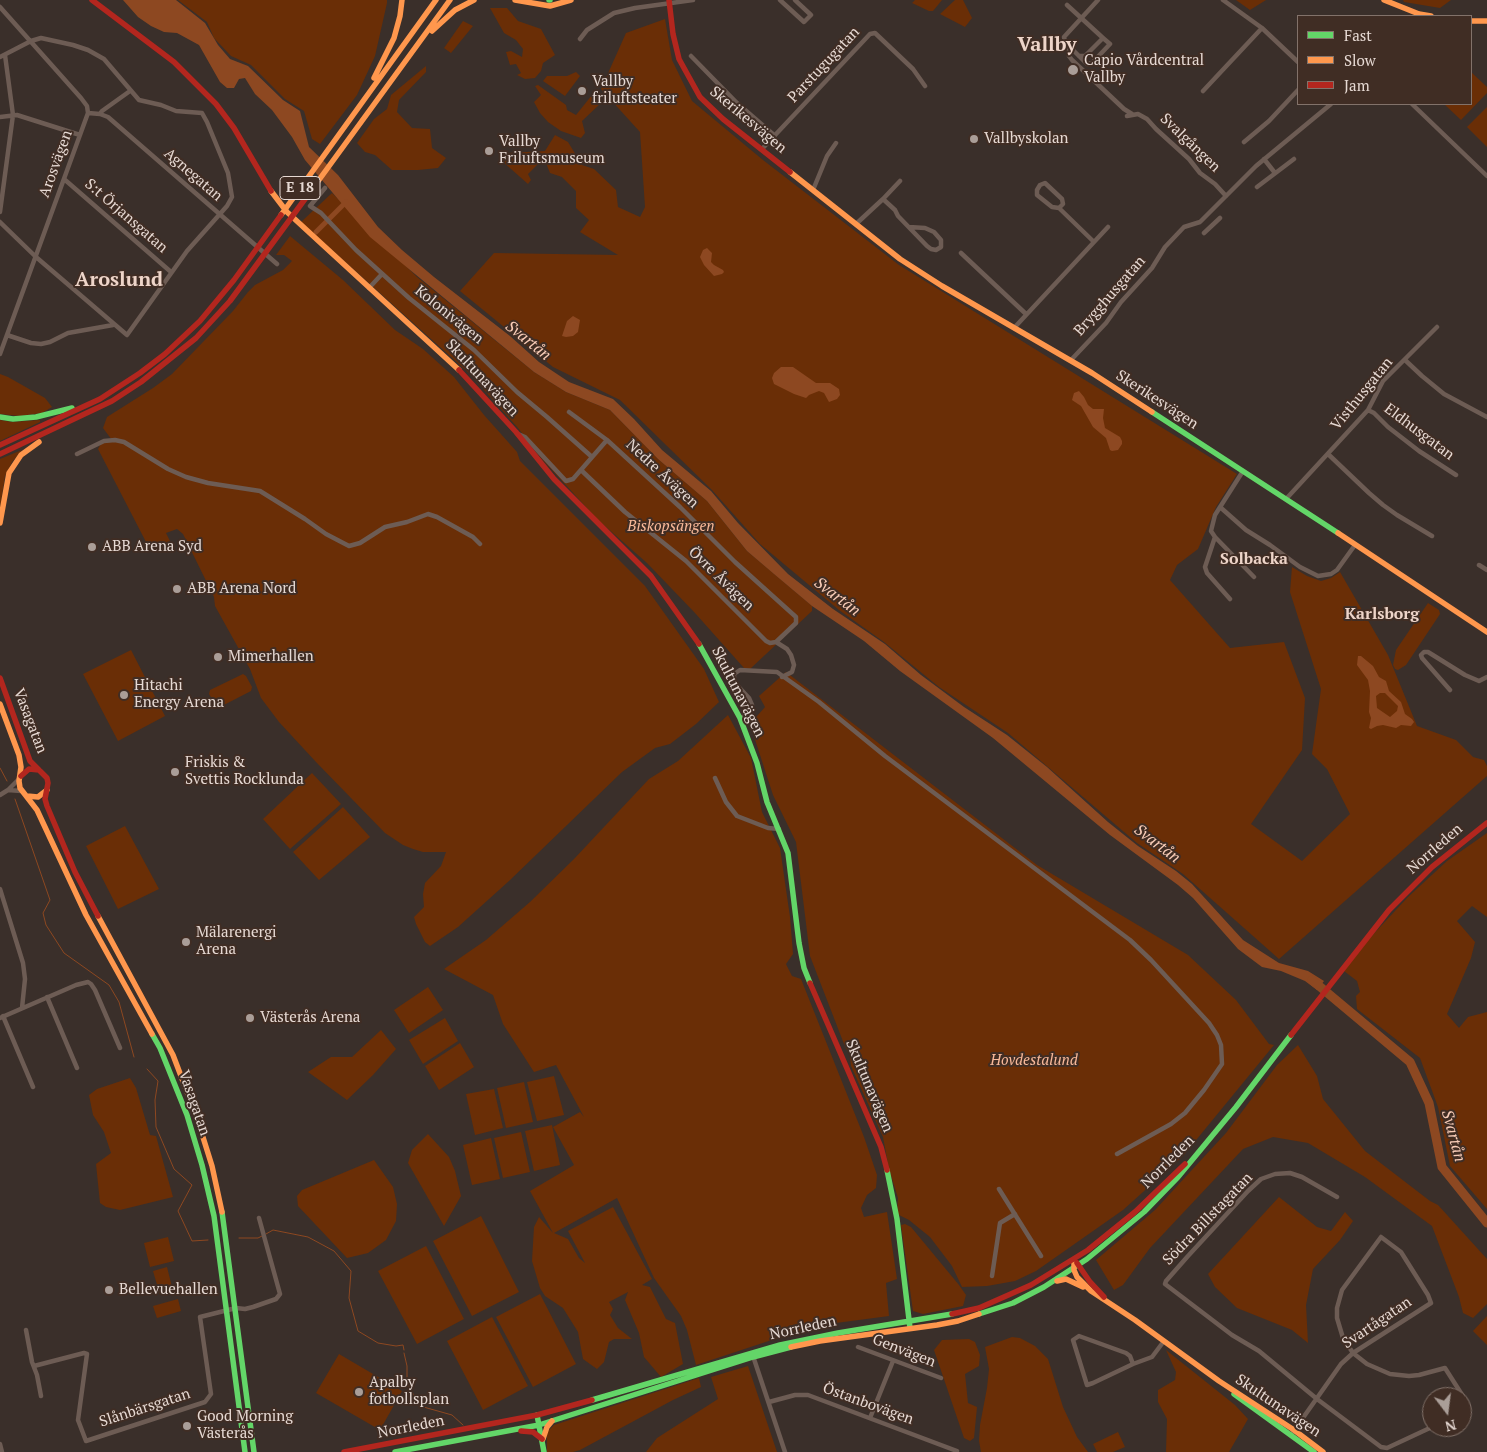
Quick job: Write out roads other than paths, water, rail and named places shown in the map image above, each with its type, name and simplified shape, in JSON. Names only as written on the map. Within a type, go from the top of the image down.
[{"type":"main road","name":"Skultunavägen","points":[[92,0],[174,62],[216,104],[234,128],[280,205],[294,220],[456,366],[517,434],[554,479],[651,576],[695,636],[740,718],[757,763],[767,802],[786,844],[791,862],[795,910],[804,968],[881,1147],[897,1219],[910,1328]]},
{"type":"main road","name":"E 18","points":[[359,106],[394,38],[402,0]]},
{"type":"main road","name":"E 18","points":[[0,445],[53,421],[66,412],[100,399],[140,373],[165,354],[215,304],[436,0]]},
{"type":"main road","name":"E 18","points":[[0,454],[72,423],[112,401],[141,382],[178,353],[221,311],[450,0]]},
{"type":"main road","name":"E 18","points":[[416,45],[420,45],[454,10],[474,0]]},
{"type":"main road","points":[[516,0],[550,6],[571,0]]},
{"type":"main road","points":[[1384,0],[1418,15]]},
{"type":"main road","name":"Skerikesvägen","points":[[669,2],[673,34],[679,59],[700,97],[723,119],[900,259],[1071,360],[1487,632]]},
{"type":"main road","points":[[1472,21],[1487,21]]},
{"type":"main road","name":"E 18","points":[[0,417],[26,418],[66,412]]},
{"type":"main road","name":"E 18","points":[[0,523],[6,484],[12,466],[20,455],[57,430]]},
{"type":"main road","name":"Vasagatan","points":[[0,678],[30,761],[41,770]]},
{"type":"main road","name":"Vasagatan","points":[[0,704],[22,767],[20,778]]},
{"type":"main road","points":[[29,769],[41,770],[47,778],[47,788],[44,794],[31,798],[23,793],[19,784],[20,778],[29,769]]},
{"type":"main road","name":"Vasagatan","points":[[47,788],[47,806],[75,872],[173,1055],[197,1118],[212,1166],[222,1213],[236,1308],[254,1452]]},
{"type":"main road","name":"Vasagatan","points":[[23,793],[37,810],[69,881],[165,1058],[187,1115],[204,1172],[214,1216],[245,1452]]},
{"type":"main road","name":"Norrleden","points":[[395,1452],[539,1425],[612,1403],[752,1354],[820,1341],[953,1322],[1012,1304],[1053,1282],[1112,1239],[1160,1196],[1178,1177],[1216,1132],[1365,939],[1399,899],[1432,867],[1487,823]]},
{"type":"main road","name":"Norrleden","points":[[344,1452],[537,1415],[752,1354],[838,1333],[966,1312],[993,1303],[1078,1263],[1135,1212],[1216,1132]]},
{"type":"main road","name":"Skultunavägen","points":[[1078,1263],[1090,1282],[1109,1302]]},
{"type":"main road","name":"Skultunavägen","points":[[1078,1263],[1077,1277],[1091,1291],[1323,1452]]},
{"type":"main road","points":[[1053,1282],[1066,1279],[1091,1291]]},
{"type":"main road","points":[[537,1415],[544,1452]]},
{"type":"main road","points":[[543,1439],[547,1427],[552,1421]]},
{"type":"main road","points":[[510,1431],[533,1432],[543,1439]]},
{"type":"main road","name":"Skultunavägen","points":[[1293,1432],[1314,1452]]},
{"type":"street","points":[[580,39],[587,30],[614,13],[669,2],[694,0]]},
{"type":"street","points":[[780,0],[804,22],[811,15],[795,0]]},
{"type":"street","points":[[1067,5],[1082,18],[1110,44],[1092,63],[1087,64],[1069,47],[1064,37],[1082,18],[1098,0]]},
{"type":"street","points":[[1223,0],[1262,28],[1297,60]]},
{"type":"street","points":[[0,6],[87,106],[88,113]]},
{"type":"street","points":[[1203,91],[1262,28]]},
{"type":"street","name":"Parstugugatan","points":[[762,149],[870,34],[875,33],[913,69],[925,86]]},
{"type":"street","points":[[1078,56],[1085,56],[1103,38]]},
{"type":"street","points":[[0,212],[13,115],[2,56],[31,41],[45,39],[73,45],[97,54],[112,67],[138,100],[161,105],[176,111],[202,113],[225,166],[232,191],[229,203],[187,251],[127,335],[113,325],[0,222]]},
{"type":"street","name":"Svalgången","points":[[1069,47],[1069,56],[1072,60],[1130,115],[1143,116],[1147,119],[1156,130],[1189,159],[1200,174],[1215,184],[1226,196]]},
{"type":"street","points":[[691,56],[736,103],[774,135]]},
{"type":"street","points":[[100,114],[130,91]]},
{"type":"street","points":[[1244,142],[1297,91]]},
{"type":"street","name":"Brygghusgatan","points":[[1071,360],[1106,323],[1121,302],[1152,268],[1165,247],[1184,227],[1200,222],[1264,159],[1330,105]]},
{"type":"street","points":[[1413,105],[1487,176]]},
{"type":"street","name":"Agnegatan","points":[[88,113],[108,117],[277,264]]},
{"type":"street","name":"Arosvägen","points":[[0,354],[88,113]]},
{"type":"street","points":[[0,117],[17,115],[80,135]]},
{"type":"street","points":[[812,190],[827,156],[836,143]]},
{"type":"street","points":[[1264,159],[1275,173]]},
{"type":"street","points":[[1257,187],[1294,159]]},
{"type":"street","name":"S:t Örjansgatan","points":[[64,179],[171,272]]},
{"type":"street","points":[[856,224],[900,181]]},
{"type":"street","points":[[1059,208],[1063,204],[1062,199],[1045,183],[1040,185],[1037,190],[1038,194],[1052,207],[1059,208],[1094,242]]},
{"type":"street","name":"Kolonivägen","points":[[325,188],[310,206],[321,213],[382,274],[474,350],[517,392],[592,457]]},
{"type":"street","points":[[883,199],[895,210],[898,216],[909,227],[931,249],[936,250],[940,246],[941,240],[934,232],[925,228],[909,227]]},
{"type":"street","points":[[1200,222],[1205,232],[1220,218]]},
{"type":"street","points":[[1014,328],[1108,227]]},
{"type":"street","points":[[961,253],[1026,314]]},
{"type":"street","points":[[369,288],[382,274]]},
{"type":"street","points":[[7,335],[31,343],[41,344],[68,333],[113,325]]},
{"type":"street","name":"Visthusgatan","points":[[1286,499],[1368,410],[1383,381],[1437,327]]},
{"type":"street","points":[[1405,360],[1444,394],[1487,417]]},
{"type":"street","name":"Eldhusgatan","points":[[1368,410],[1414,447],[1456,475]]},
{"type":"street","name":"Nedre Åvägen","points":[[569,412],[607,440],[796,618],[796,623],[776,642]]},
{"type":"street","points":[[517,434],[525,437],[566,481],[573,479],[607,440]]},
{"type":"street","points":[[78,454],[104,441],[124,442],[168,469],[186,477],[208,483],[260,491],[346,545],[355,546],[385,527],[407,522],[428,514],[437,516],[473,537],[480,544]]},
{"type":"street","points":[[1328,454],[1369,494],[1397,515],[1432,536]]},
{"type":"street","name":"Övre Åvägen","points":[[581,470],[625,512],[686,561],[766,641],[770,643],[776,642],[787,649],[794,665],[792,672],[782,677]]},
{"type":"street","points":[[1243,471],[1215,515],[1211,530],[1215,537],[1254,577]]},
{"type":"street","points":[[1220,507],[1246,530],[1300,567],[1318,576],[1331,574],[1337,570],[1355,545]]},
{"type":"street","points":[[1215,537],[1204,567],[1230,599]]},
{"type":"street","points":[[1479,565],[1487,570]]},
{"type":"street","points":[[1450,690],[1422,658],[1421,655],[1424,652],[1428,652],[1465,675],[1479,681],[1487,677]]},
{"type":"street","points":[[740,718],[750,713],[752,705],[733,680],[736,672],[740,670],[777,672],[819,702],[885,756],[1130,940],[1209,1023],[1221,1045],[1222,1064],[1185,1113],[1171,1124],[1117,1154]]},
{"type":"street","points":[[0,795],[20,778]]},
{"type":"street","points":[[715,778],[726,802],[737,816],[768,828],[779,829]]},
{"type":"street","points":[[8,790],[23,793]]},
{"type":"street","points":[[0,889],[23,963],[25,979],[22,1008]]},
{"type":"street","points":[[34,1087],[2,1017],[83,982],[91,984],[120,1048]]},
{"type":"street","points":[[47,997],[77,1068]]},
{"type":"street","name":"Södra Billstagatan","points":[[1317,1399],[1259,1351],[1232,1336],[1167,1287],[1166,1281],[1248,1190],[1261,1179],[1275,1174],[1290,1173],[1302,1177],[1337,1197]]},
{"type":"street","points":[[998,1189],[1041,1256]]},
{"type":"street","points":[[992,1276],[1000,1223],[1015,1214]]},
{"type":"street","points":[[236,1308],[245,1309],[253,1307],[276,1299],[280,1294],[258,1218]]},
{"type":"street","name":"Svartågatan","points":[[1293,1432],[1341,1364],[1353,1353],[1431,1303],[1401,1252],[1381,1238],[1349,1280],[1339,1298],[1337,1318],[1339,1329],[1353,1353]]},
{"type":"street","name":"Slånbärsgatan","points":[[34,1366],[84,1353],[87,1354],[78,1420],[86,1441],[208,1400],[211,1394],[200,1317],[236,1308]]},
{"type":"street","points":[[26,1330],[41,1396]]},
{"type":"street","points":[[1133,1364],[1130,1356],[1126,1353],[1079,1336],[1074,1339],[1073,1342],[1087,1385],[1152,1357],[1164,1341]]},
{"type":"street","name":"Genvägen","points":[[858,1347],[941,1378]]},
{"type":"street","points":[[1353,1353],[1371,1367],[1400,1376],[1419,1376],[1445,1368],[1457,1387]]},
{"type":"street","points":[[752,1354],[785,1452]]},
{"type":"street","points":[[870,1418],[893,1361]]},
{"type":"street","name":"Östanbovägen","points":[[769,1402],[795,1395],[808,1395],[957,1451]]},
{"type":"street","points":[[1317,1399],[1384,1448],[1422,1431]]},
{"type":"street","points":[[0,1444],[2,1452]]},
{"type":"waterway","points":[[316,232],[346,202]]},
{"type":"waterway","points":[[0,768],[7,781]]},
{"type":"waterway","points":[[15,799],[50,900],[43,913],[46,925],[64,953],[109,985],[119,1002],[134,1057]]},
{"type":"waterway","name":"Svartån","points":[[1312,980],[1410,1062],[1429,1103],[1442,1167],[1487,1223]]},
{"type":"waterway","points":[[147,1069],[158,1081],[155,1100],[156,1127],[174,1169],[192,1185],[178,1211],[192,1241],[208,1240]]},
{"type":"waterway","points":[[266,1234],[273,1230],[308,1237],[334,1251],[351,1271],[349,1298],[358,1331],[378,1343],[396,1346],[403,1345],[404,1350]]},
{"type":"waterway","points":[[239,1238],[258,1238],[262,1236]]},
{"type":"waterway","points":[[404,1353],[407,1366],[407,1383],[420,1406],[452,1415],[463,1425]]},
{"type":"place","name":"Capio Vårdcentral Vallby","points":[[1073,70]]},
{"type":"place","name":"Vallby friluftsteater","points":[[582,91]]},
{"type":"place","name":"Vallbyskolan","points":[[974,139]]},
{"type":"place","name":"Vallby Friluftsmuseum","points":[[489,151]]},
{"type":"place","name":"ABB Arena Syd","points":[[92,547]]},
{"type":"place","name":"ABB Arena Nord","points":[[177,589]]},
{"type":"place","name":"Mimerhallen","points":[[218,657]]},
{"type":"place","name":"Hitachi Energy Arena","points":[[124,695]]},
{"type":"place","name":"Friskis & Svettis Rocklunda","points":[[175,772]]},
{"type":"place","name":"Mälarenergi Arena","points":[[186,942]]},
{"type":"place","name":"Västerås Arena","points":[[250,1018]]},
{"type":"place","name":"Bellevuehallen","points":[[109,1290]]},
{"type":"place","name":"Apalby fotbollsplan","points":[[359,1392]]},
{"type":"place","name":"Good Morning Västerås","points":[[187,1426]]},
{"type":"district","name":"Vallby","points":[[1047,45]]},
{"type":"district","name":"Aroslund","points":[[119,280]]},
{"type":"district","name":"Solbacka","points":[[1254,559]]},
{"type":"district","name":"Karlsborg","points":[[1382,614]]},
{"type":"park label","name":"Biskopsängen","points":[[671,527]]},
{"type":"park label","name":"Hovdestalund","points":[[1034,1061]]}]
